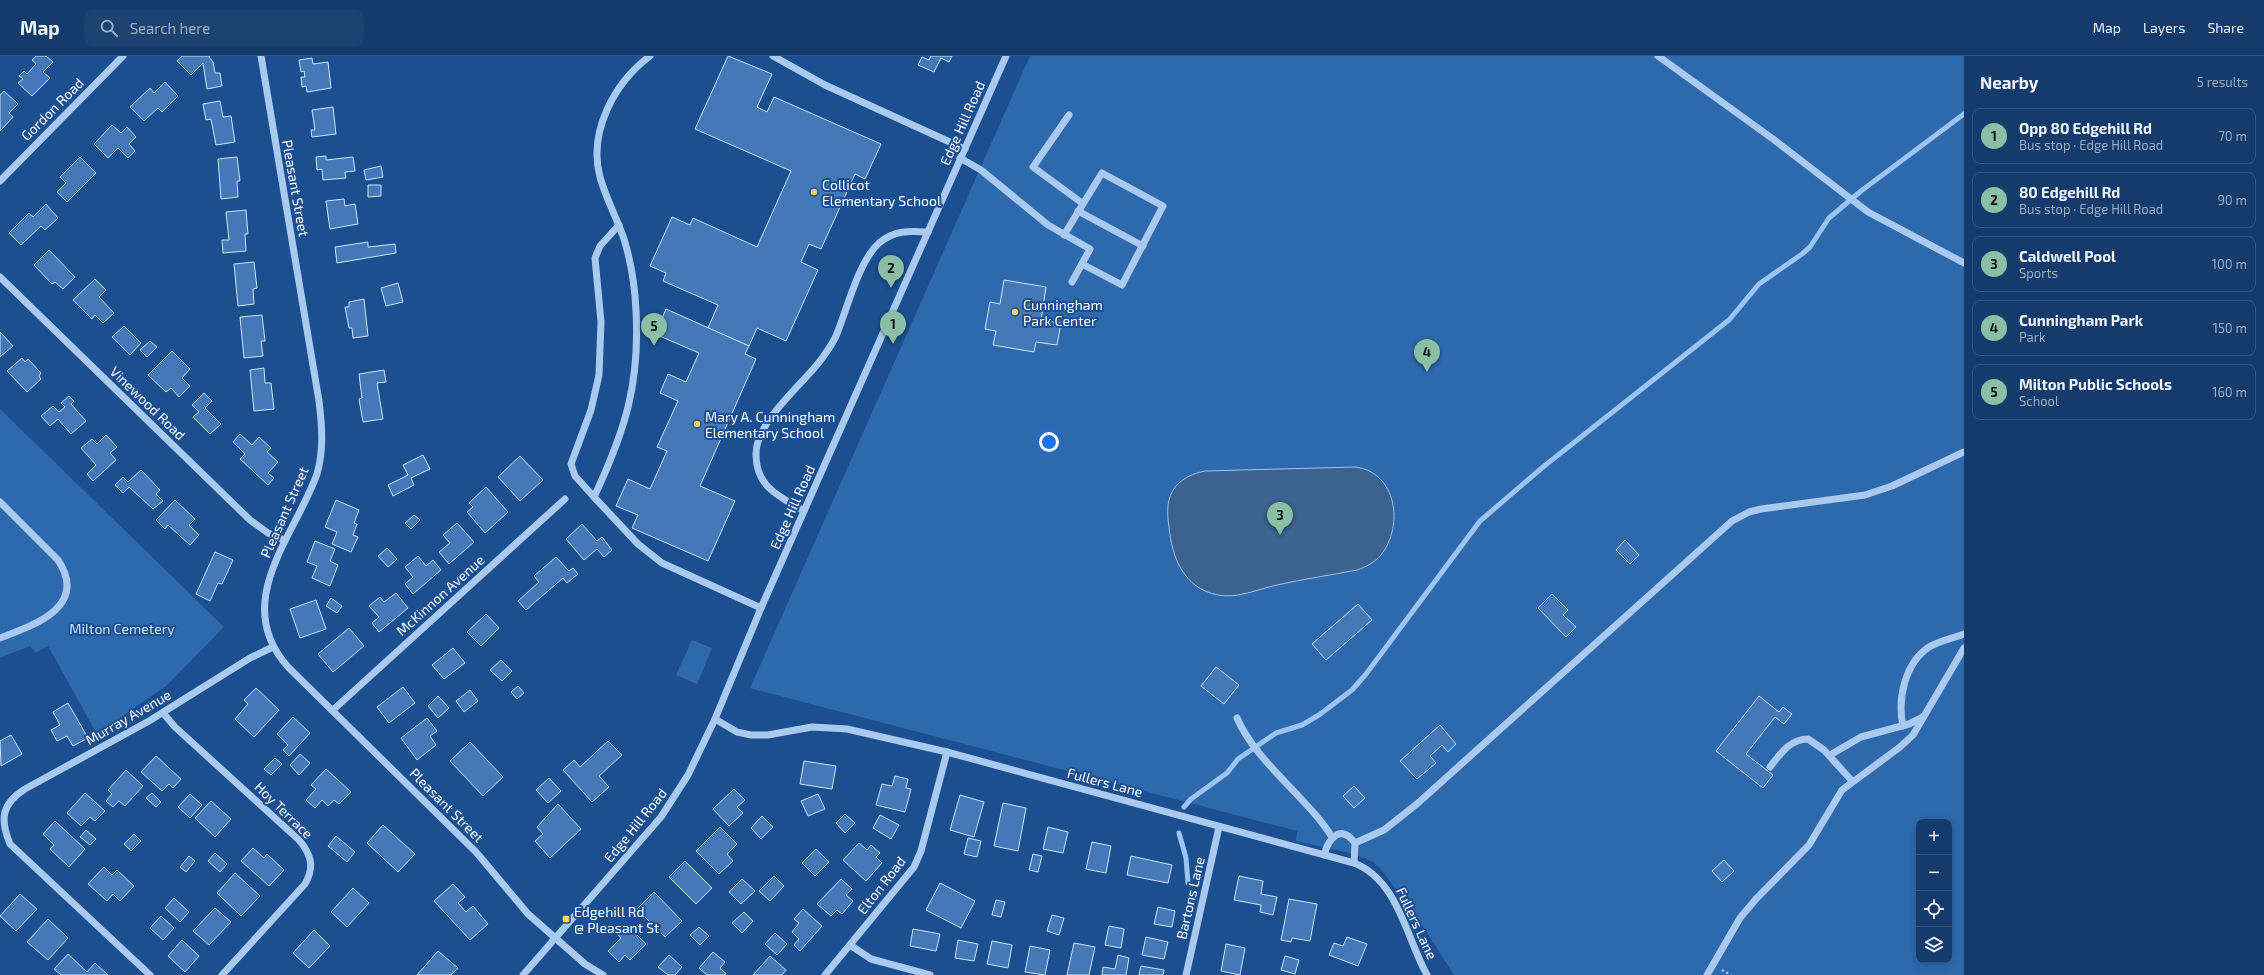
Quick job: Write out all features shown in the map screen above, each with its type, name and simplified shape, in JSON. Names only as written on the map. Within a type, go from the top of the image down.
[{"type":"street","name":"Gordon Road","points":[[0,181],[123,56]]},
{"type":"street","name":"Pleasant Street","points":[[261,56],[319,401],[322,432],[317,473],[284,540],[274,564],[265,604],[266,622],[273,647],[288,667],[470,846],[499,878],[520,907],[585,964],[603,975]]},
{"type":"street","points":[[594,497],[621,435],[634,372],[636,332],[635,296],[627,251],[619,225],[600,177],[597,155],[599,136],[605,114],[617,91],[632,71],[650,56]]},
{"type":"street","points":[[773,56],[825,85],[965,149]]},
{"type":"street","name":"Edge Hill Road","points":[[555,939],[668,808],[688,775],[715,719],[761,608],[1006,56]]},
{"type":"street","points":[[1658,56],[1773,139],[1858,206],[1891,226],[1964,263]]},
{"type":"street","points":[[1069,115],[1033,167],[1082,203]]},
{"type":"street","points":[[960,158],[981,170],[1042,221],[1090,249],[1072,282]]},
{"type":"street","points":[[1064,235],[1082,203],[1102,173],[1163,206],[1122,285],[1082,264]]},
{"type":"street","points":[[1078,211],[1142,246]]},
{"type":"street","points":[[619,225],[600,246],[595,258],[601,315],[599,375],[590,416],[571,464],[575,476],[638,544],[662,564],[761,608]]},
{"type":"street","points":[[804,512],[774,494],[763,483],[758,472],[756,454],[762,433],[775,413],[822,358],[835,338],[860,275],[869,257],[878,244],[891,234],[900,231],[928,232]]},
{"type":"street","name":"Vinewood Road","points":[[0,278],[250,520],[268,533],[284,540]]},
{"type":"street","points":[[1355,843],[1384,830],[1418,803],[1732,521],[1749,512],[1761,509],[1865,495],[1892,486],[1964,452]]},
{"type":"street","name":"McKinnon Avenue","points":[[333,710],[565,499]]},
{"type":"street","points":[[0,502],[58,560],[63,567],[66,583],[63,599],[54,612],[39,622],[0,638]]},
{"type":"street","points":[[1903,726],[1901,713],[1902,693],[1909,673],[1917,660],[1931,646],[1964,634]]},
{"type":"street","name":"Murray Avenue","points":[[150,975],[15,849],[3,833],[2,815],[7,804],[18,793],[164,712],[250,658],[273,647]]},
{"type":"street","points":[[1707,975],[1740,918],[1756,899],[1809,845],[1838,796],[1852,781],[1905,743],[1913,735],[1964,648]]},
{"type":"street","name":"Hoy Terrace","points":[[164,712],[175,728],[299,840],[311,859],[310,871],[305,884],[222,975]]},
{"type":"street","points":[[1830,755],[1861,737],[1903,726],[1924,716]]},
{"type":"street","points":[[1237,718],[1249,739],[1317,815],[1332,837]]},
{"type":"street","name":"Fullers Lane","points":[[715,719],[737,732],[751,735],[768,735],[797,729],[829,727],[847,729],[947,752],[1354,863],[1372,872],[1386,888],[1427,975]]},
{"type":"street","points":[[1770,767],[1784,750],[1803,739],[1812,740],[1830,755],[1852,781]]},
{"type":"street","name":"Elton Road","points":[[825,975],[909,874],[918,859],[947,752]]},
{"type":"street","name":"Bartons Lane","points":[[1186,975],[1219,827]]},
{"type":"street","points":[[1324,855],[1328,841],[1332,837],[1343,834],[1348,836],[1355,843],[1354,863]]},
{"type":"street","points":[[523,975],[555,939]]},
{"type":"street","points":[[850,945],[871,959],[930,975]]},
{"type":"green space","points":[[1030,56],[1964,56],[1964,975],[1454,975],[1420,922],[1380,868],[1373,862],[1354,854],[1296,841],[1297,831],[750,688]]},
{"type":"green space","name":"Milton Cemetery","points":[[0,409],[224,627],[167,685],[97,734],[48,646],[35,653],[30,646],[0,658]]},
{"type":"green space","points":[[692,640],[712,648],[697,684],[676,675]]},
{"type":"shaded area","points":[[1355,467],[1369,471],[1380,479],[1388,489],[1392,502],[1394,516],[1393,530],[1381,555],[1370,564],[1357,570],[1287,583],[1233,596],[1218,595],[1196,586],[1182,570],[1173,549],[1168,521],[1168,511],[1170,495],[1176,486],[1185,478],[1205,471]]},
{"type":"building","points":[[36,56],[46,56],[53,62],[43,72],[50,78],[32,96],[18,83],[23,79],[19,76],[24,71],[27,74],[36,64],[32,60]]},
{"type":"building","points":[[182,56],[210,56],[209,57],[213,62],[215,73],[220,73],[222,86],[207,89],[203,63],[191,75],[177,61]]},
{"type":"building","name":"Collicot Elementary School","points":[[728,56],[772,74],[757,107],[767,112],[774,97],[881,144],[865,179],[855,174],[821,249],[809,244],[801,262],[818,270],[786,341],[757,328],[749,346],[708,328],[718,305],[663,281],[666,273],[650,266],[672,217],[690,225],[693,218],[757,247],[791,171],[695,129]]},
{"type":"building","points":[[931,56],[952,56],[949,62],[941,58],[934,72],[918,65],[922,57],[929,60]]},
{"type":"building","points":[[312,58],[313,64],[328,62],[331,88],[307,92],[306,86],[302,87],[301,77],[305,77],[304,71],[301,72],[299,60]]},
{"type":"building","points":[[165,82],[178,96],[162,112],[158,108],[144,121],[130,107],[150,88],[154,93]]},
{"type":"building","points":[[4,91],[18,104],[9,113],[13,117],[0,131],[0,95]]},
{"type":"building","points":[[220,101],[223,117],[231,116],[235,142],[216,145],[211,119],[206,120],[203,104]]},
{"type":"building","points":[[333,107],[336,134],[312,137],[311,130],[315,130],[312,110]]},
{"type":"building","points":[[112,125],[121,133],[127,127],[136,137],[129,144],[135,151],[128,158],[118,148],[108,158],[94,144]]},
{"type":"building","points":[[326,156],[326,160],[353,157],[355,171],[345,172],[346,178],[323,180],[322,169],[317,170],[316,157]]},
{"type":"building","points":[[80,157],[96,173],[67,202],[57,192],[66,183],[60,177]]},
{"type":"building","points":[[237,157],[240,181],[237,181],[238,197],[221,199],[218,159]]},
{"type":"building","points":[[381,166],[383,177],[366,180],[364,170]]},
{"type":"building","points":[[368,185],[381,185],[381,196],[368,197]]},
{"type":"building","points":[[344,199],[345,206],[355,204],[358,224],[330,229],[326,201]]},
{"type":"building","points":[[46,204],[58,218],[45,230],[41,226],[21,245],[9,233],[29,213],[33,217]]},
{"type":"building","points":[[246,210],[248,234],[245,234],[246,251],[223,253],[222,240],[229,240],[226,212]]},
{"type":"building","points":[[368,242],[368,247],[395,244],[396,253],[337,263],[335,247]]},
{"type":"building","points":[[49,250],[75,277],[63,289],[55,282],[52,284],[34,265]]},
{"type":"building","points":[[254,262],[257,288],[253,289],[254,304],[238,306],[234,264]]},
{"type":"building","points":[[95,279],[106,290],[99,297],[114,313],[103,323],[95,315],[92,319],[73,300]]},
{"type":"building","name":"Cunningham Park Center","points":[[1004,280],[1046,287],[1041,320],[1061,323],[1057,345],[1036,342],[1034,352],[993,345],[996,331],[985,329],[990,302],[1000,304]]},
{"type":"building","points":[[398,283],[403,302],[386,306],[381,288]]},
{"type":"building","points":[[364,299],[368,336],[353,338],[352,328],[349,328],[345,307],[349,307],[349,302]]},
{"type":"building","name":"Mary A. Cunningham Elementary School","points":[[666,309],[749,346],[745,354],[756,359],[700,486],[735,501],[708,561],[632,528],[638,515],[616,506],[628,479],[650,489],[667,451],[657,447],[678,401],[660,393],[668,374],[686,382],[699,353],[655,334]]},
{"type":"building","points":[[262,315],[265,341],[261,341],[263,356],[244,358],[240,317]]},
{"type":"building","points":[[124,326],[141,343],[130,355],[112,337]]},
{"type":"building","points":[[0,332],[13,346],[0,357]]},
{"type":"building","points":[[150,341],[157,347],[147,357],[140,350]]},
{"type":"building","points":[[172,351],[190,369],[182,378],[190,386],[179,397],[171,388],[166,392],[148,375]]},
{"type":"building","points":[[22,358],[25,362],[28,359],[41,373],[39,376],[41,379],[27,392],[7,371]]},
{"type":"building","points":[[264,368],[265,383],[271,383],[274,409],[254,411],[250,370]]},
{"type":"building","points":[[384,370],[386,382],[377,383],[383,419],[363,422],[359,399],[362,398],[359,374]]},
{"type":"building","points":[[204,393],[212,401],[205,408],[221,424],[210,434],[193,417],[199,412],[192,405]]},
{"type":"building","points":[[69,396],[74,401],[71,404],[86,421],[71,434],[58,419],[50,426],[41,416],[53,406],[59,412],[65,407],[61,403]]},
{"type":"building","points":[[240,434],[252,445],[259,437],[271,448],[267,452],[278,462],[268,473],[274,478],[268,485],[240,459],[245,454],[233,442]]},
{"type":"building","points":[[106,435],[117,447],[110,453],[116,460],[93,481],[87,474],[96,465],[81,448],[92,439],[97,444]]},
{"type":"building","points":[[423,455],[430,469],[411,478],[414,485],[393,496],[388,485],[408,475],[403,465]]},
{"type":"building","points":[[520,456],[543,480],[520,501],[498,477]]},
{"type":"building","points":[[141,470],[160,490],[156,494],[163,501],[153,509],[129,487],[123,493],[115,485],[123,477],[128,482]]},
{"type":"building","points":[[486,487],[508,512],[485,533],[467,512],[473,507],[469,503]]},
{"type":"building","points":[[175,500],[195,519],[189,525],[199,535],[190,545],[168,525],[165,529],[156,520]]},
{"type":"building","points":[[336,500],[359,510],[354,523],[357,524],[353,535],[358,537],[351,552],[332,544],[337,532],[325,527]]},
{"type":"building","points":[[414,515],[420,520],[411,529],[405,523]]},
{"type":"building","points":[[457,523],[474,542],[449,564],[439,552],[450,543],[443,535]]},
{"type":"building","points":[[582,524],[597,541],[602,537],[612,550],[604,557],[597,549],[584,560],[566,539]]},
{"type":"building","points":[[1625,540],[1639,555],[1630,564],[1616,550]]},
{"type":"building","points":[[315,541],[335,549],[330,561],[338,565],[330,586],[312,578],[317,566],[307,562]]},
{"type":"building","points":[[387,548],[397,559],[388,567],[378,556]]},
{"type":"building","points":[[215,552],[233,560],[222,584],[218,583],[210,601],[196,594]]},
{"type":"building","points":[[418,556],[426,566],[433,560],[441,570],[413,594],[405,584],[413,577],[405,567]]},
{"type":"building","points":[[556,557],[569,571],[573,568],[578,574],[567,583],[563,578],[526,610],[518,601],[539,582],[534,576]]},
{"type":"building","points":[[396,593],[408,608],[379,632],[372,623],[379,617],[369,606],[380,597],[384,602]]},
{"type":"building","points":[[1552,594],[1568,610],[1563,615],[1576,627],[1566,637],[1538,608]]},
{"type":"building","points":[[331,598],[342,606],[337,613],[326,606]]},
{"type":"building","points":[[316,600],[326,629],[300,638],[290,609]]},
{"type":"building","points":[[1358,604],[1372,620],[1326,660],[1312,644]]},
{"type":"building","points":[[486,614],[499,628],[481,646],[467,632]]},
{"type":"building","points":[[349,628],[364,646],[333,672],[318,654]]},
{"type":"building","points":[[453,648],[465,663],[444,679],[432,665]]},
{"type":"building","points":[[501,660],[512,671],[502,681],[490,670]]},
{"type":"building","points":[[1216,667],[1239,685],[1224,704],[1201,686]]},
{"type":"building","points":[[518,686],[524,693],[517,699],[511,692]]},
{"type":"building","points":[[403,687],[415,703],[389,723],[377,707]]},
{"type":"building","points":[[256,688],[279,710],[254,737],[235,719],[248,704],[244,700]]},
{"type":"building","points":[[470,690],[478,701],[464,712],[456,701]]},
{"type":"building","points":[[438,696],[449,708],[438,718],[428,706]]},
{"type":"building","points":[[1759,696],[1779,712],[1783,707],[1792,714],[1784,724],[1775,717],[1746,754],[1773,775],[1763,788],[1716,751]]},
{"type":"building","points":[[68,703],[88,738],[73,746],[67,736],[57,741],[51,730],[60,725],[53,712]]},
{"type":"building","points":[[293,717],[310,733],[289,756],[283,750],[288,745],[277,734]]},
{"type":"building","points":[[427,718],[437,731],[430,736],[436,745],[417,760],[401,738]]},
{"type":"building","points":[[1440,725],[1456,744],[1448,752],[1442,745],[1430,756],[1436,763],[1417,779],[1400,761]]},
{"type":"building","points":[[11,735],[22,754],[1,766],[0,741]]},
{"type":"building","points":[[608,741],[622,755],[599,776],[609,787],[592,802],[563,770],[574,760],[580,767]]},
{"type":"building","points":[[470,742],[503,777],[483,796],[450,761]]},
{"type":"building","points":[[300,754],[310,763],[299,775],[290,765]]},
{"type":"building","points":[[156,756],[181,779],[173,788],[169,784],[162,791],[141,772]]},
{"type":"building","points":[[275,758],[282,764],[271,775],[264,769]]},
{"type":"building","points":[[804,761],[836,766],[832,789],[800,784]]},
{"type":"building","points":[[326,769],[351,792],[339,804],[334,800],[328,806],[322,800],[315,808],[306,800],[316,789],[311,785]]},
{"type":"building","points":[[126,770],[143,786],[125,806],[119,801],[113,807],[106,801],[112,794],[108,790]]},
{"type":"building","points":[[895,776],[908,779],[906,788],[911,789],[905,812],[876,805],[882,784],[892,786]]},
{"type":"building","points":[[549,778],[561,791],[548,803],[536,790]]},
{"type":"building","points":[[1354,786],[1365,798],[1354,808],[1343,796]]},
{"type":"building","points":[[734,789],[745,800],[737,807],[743,813],[729,826],[713,809]]},
{"type":"building","points":[[85,793],[105,811],[95,821],[90,817],[81,826],[67,813]]},
{"type":"building","points":[[152,793],[161,802],[156,807],[146,798]]},
{"type":"building","points":[[190,794],[202,805],[190,818],[178,807]]},
{"type":"building","points":[[818,794],[825,809],[808,816],[801,801]]},
{"type":"building","points":[[960,795],[984,802],[974,837],[950,830]]},
{"type":"building","points":[[211,801],[231,819],[215,837],[195,818]]},
{"type":"building","points":[[1003,803],[1026,808],[1018,851],[994,846]]},
{"type":"building","points":[[558,804],[581,829],[550,858],[535,841],[543,834],[537,827]]},
{"type":"building","points":[[845,814],[855,823],[845,833],[836,823]]},
{"type":"building","points":[[880,815],[899,825],[891,839],[873,828]]},
{"type":"building","points":[[762,816],[773,827],[761,839],[751,828]]},
{"type":"building","points":[[55,821],[85,849],[69,867],[50,849],[54,845],[43,834]]},
{"type":"building","points":[[383,825],[415,854],[398,872],[367,843]]},
{"type":"building","points":[[720,827],[737,844],[727,854],[733,861],[719,874],[696,851]]},
{"type":"building","points":[[1048,827],[1068,832],[1063,853],[1043,849]]},
{"type":"building","points":[[86,830],[96,839],[90,845],[80,837]]},
{"type":"building","points":[[134,834],[141,841],[131,851],[124,844]]},
{"type":"building","points":[[336,836],[355,852],[347,862],[328,846]]},
{"type":"building","points":[[968,838],[981,841],[977,857],[964,854]]},
{"type":"building","points":[[1092,842],[1111,846],[1106,873],[1086,869]]},
{"type":"building","points":[[859,843],[867,850],[871,845],[880,853],[876,857],[882,863],[866,881],[843,860]]},
{"type":"building","points":[[253,848],[264,858],[267,854],[284,870],[269,886],[241,861]]},
{"type":"building","points":[[816,849],[829,862],[815,876],[802,863]]},
{"type":"building","points":[[215,853],[227,864],[220,872],[208,861]]},
{"type":"building","points":[[1033,854],[1042,856],[1038,872],[1029,870]]},
{"type":"building","points":[[189,856],[195,861],[186,872],[180,867]]},
{"type":"building","points":[[1131,856],[1172,865],[1168,883],[1127,875]]},
{"type":"building","points":[[1724,860],[1734,871],[1722,882],[1712,871]]},
{"type":"building","points":[[685,861],[712,888],[696,904],[669,877]]},
{"type":"building","points":[[104,867],[112,875],[117,870],[134,886],[120,901],[113,894],[107,901],[88,884]]},
{"type":"building","points":[[235,873],[260,896],[241,916],[217,893]]},
{"type":"building","points":[[774,876],[784,886],[770,901],[759,891]]},
{"type":"building","points":[[1239,876],[1263,881],[1261,894],[1277,897],[1273,915],[1260,912],[1261,905],[1234,900]]},
{"type":"building","points":[[742,879],[755,891],[741,904],[729,892]]},
{"type":"building","points":[[841,879],[852,889],[846,895],[853,901],[842,914],[837,910],[831,916],[817,904]]},
{"type":"building","points":[[940,883],[975,901],[961,928],[926,910]]},
{"type":"building","points":[[453,884],[465,897],[458,903],[466,912],[473,906],[488,924],[470,940],[434,901]]},
{"type":"building","points":[[353,888],[369,903],[347,927],[331,912]]},
{"type":"building","points":[[654,892],[682,921],[665,937],[637,909]]},
{"type":"building","points":[[20,894],[37,909],[16,931],[0,916]]},
{"type":"building","points":[[174,898],[189,912],[180,922],[165,908]]},
{"type":"building","points":[[1289,899],[1317,904],[1310,941],[1292,938],[1291,942],[1281,940]]},
{"type":"building","points":[[996,900],[1005,902],[1001,917],[992,915]]},
{"type":"building","points":[[1158,907],[1175,911],[1172,927],[1154,924]]},
{"type":"building","points":[[215,908],[231,922],[209,945],[193,931]]},
{"type":"building","points":[[803,909],[822,926],[800,951],[794,945],[799,939],[792,932],[799,923],[794,919]]},
{"type":"building","points":[[744,912],[753,921],[742,933],[732,923]]},
{"type":"building","points":[[1052,915],[1064,918],[1059,935],[1047,931]]},
{"type":"building","points":[[161,916],[174,928],[163,940],[150,928]]},
{"type":"building","points":[[48,919],[68,938],[48,960],[27,942]]},
{"type":"building","points":[[627,925],[646,944],[630,960],[625,955],[619,962],[608,951],[621,938],[617,934]]},
{"type":"building","points":[[1109,926],[1124,929],[1121,948],[1105,945]]},
{"type":"building","points":[[699,927],[709,936],[700,945],[690,935]]},
{"type":"building","points":[[913,929],[940,934],[936,951],[910,946]]},
{"type":"building","points":[[314,930],[330,946],[309,968],[293,953]]},
{"type":"building","points":[[775,933],[787,944],[777,955],[765,944]]},
{"type":"building","points":[[1146,937],[1168,942],[1164,959],[1142,955]]},
{"type":"building","points":[[1347,937],[1367,944],[1358,966],[1329,955],[1334,943],[1343,946]]},
{"type":"building","points":[[182,940],[199,956],[185,972],[168,956]]},
{"type":"building","points":[[958,940],[978,944],[974,961],[955,958]]},
{"type":"building","points":[[992,941],[1012,945],[1008,968],[987,964]]},
{"type":"building","points":[[1074,943],[1095,947],[1089,975],[1067,975]]},
{"type":"building","points":[[1226,944],[1245,948],[1240,975],[1221,971]]},
{"type":"building","points":[[1030,946],[1050,950],[1045,975],[1025,972]]},
{"type":"building","points":[[438,951],[458,968],[451,975],[417,975]]},
{"type":"building","points":[[713,952],[725,962],[720,968],[726,974],[725,975],[707,975],[699,968]]},
{"type":"building","points":[[68,954],[87,972],[95,963],[108,975],[61,975],[54,969]]},
{"type":"building","points":[[669,955],[682,967],[675,975],[668,975],[658,967]]},
{"type":"building","points":[[1118,955],[1129,958],[1126,975],[1102,975],[1103,967],[1115,969]]},
{"type":"building","points":[[770,956],[786,970],[782,975],[753,975]]},
{"type":"building","points":[[1285,956],[1299,960],[1295,974],[1281,970]]},
{"type":"building","points":[[1141,966],[1164,970],[1163,975],[1139,975]]},
{"type":"waterway","points":[[1184,807],[1191,799],[1227,773],[1238,759],[1276,733],[1302,725],[1319,715],[1352,690],[1366,674],[1480,521],[1543,467],[1729,320],[1759,284],[1810,247],[1829,218],[1861,191],[1964,114]]},
{"type":"waterway","points":[[1179,833],[1186,858],[1188,883]]},
{"type":"place","name":"Collicot Elementary School","points":[[814,192]]},
{"type":"place","name":"80 Edgehill Rd","points":[[891,288]]},
{"type":"place","name":"Cunningham Park Center","points":[[1015,312]]},
{"type":"place","name":"Opp 80 Edgehill Rd","points":[[893,344]]},
{"type":"place","name":"Milton Public Schools","points":[[654,346]]},
{"type":"place","name":"Cunningham Park","points":[[1427,372]]},
{"type":"place","name":"Mary A. Cunningham Elementary School","points":[[697,424]]},
{"type":"place","name":"Caldwell Pool","points":[[1280,535]]},
{"type":"place","name":"Edgehill Rd @ Pleasant St","points":[[566,919]]}]
